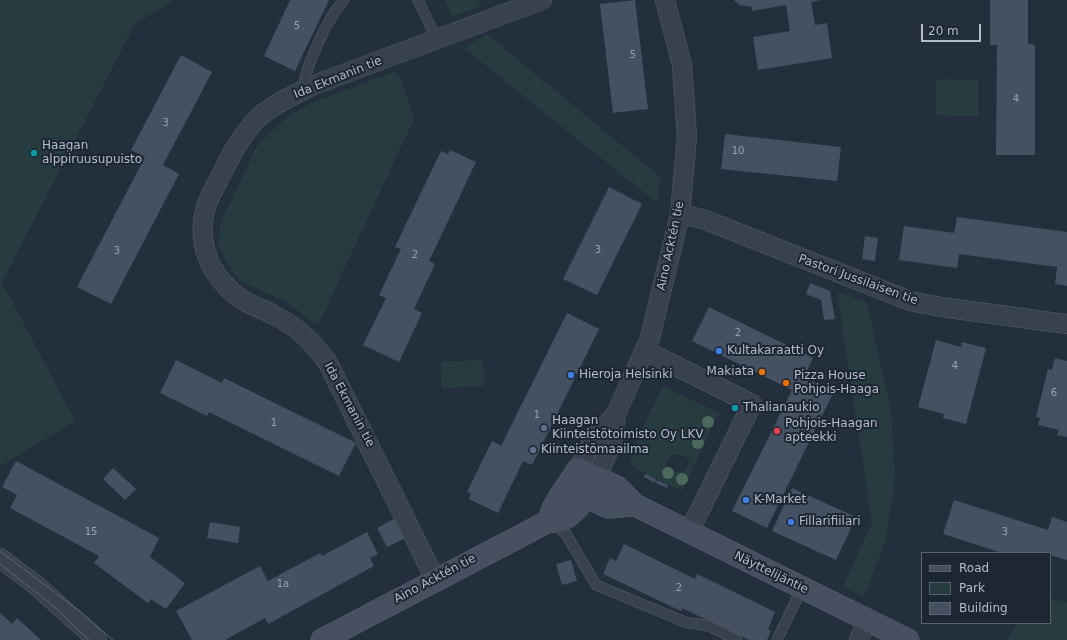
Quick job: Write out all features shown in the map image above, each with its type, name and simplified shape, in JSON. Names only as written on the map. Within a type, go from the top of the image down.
[{"type":"main road","name":"Aino Acktén tie","points":[[322,640],[435,579],[549,521],[559,522],[565,519],[582,483]]},
{"type":"main road","name":"Näyttelijäntie","points":[[582,483],[608,507],[635,505],[802,588],[863,630],[908,640]]},
{"type":"street","name":"Ida Ekmanin tie","points":[[435,579],[328,363],[312,341],[294,327],[247,302],[230,291],[208,262],[204,247],[202,229],[205,209],[236,146],[260,116],[285,99],[303,90],[542,0]]},
{"type":"street","name":"Aino Acktén tie","points":[[582,483],[594,438],[616,414],[646,351],[655,320],[680,214],[687,136],[682,65],[665,0]]},
{"type":"street","name":"Pastori Jussilaisen tie","points":[[680,214],[703,219],[910,301],[941,308],[1067,324]]},
{"type":"street","points":[[646,351],[752,404],[689,532]]},
{"type":"street","points":[[0,558],[37,586],[97,640]]},
{"type":"lane","points":[[303,90],[304,77],[326,27],[333,13],[344,0]]},
{"type":"lane","points":[[418,0],[437,40]]},
{"type":"lane","points":[[549,521],[566,534],[596,585],[685,622],[709,626],[737,640]]},
{"type":"lane","points":[[777,640],[802,588]]},
{"type":"green space","name":"Haagan alppiruusupuisto","points":[[0,0],[174,0],[135,24],[2,282],[75,421],[0,466]]},
{"type":"green space","points":[[445,0],[479,0],[481,6],[452,17]]},
{"type":"green space","points":[[487,34],[660,177],[657,203],[464,48]]},
{"type":"green space","points":[[393,72],[400,76],[414,119],[318,325],[284,301],[240,281],[229,266],[219,247],[220,225],[257,146],[287,117],[312,103]]},
{"type":"green space","points":[[936,79],[978,80],[978,117],[936,115]]},
{"type":"green space","points":[[837,292],[867,302],[891,411],[895,478],[885,543],[864,597],[843,586],[872,523]]},
{"type":"green space","points":[[483,360],[484,386],[442,388],[441,362]]},
{"type":"green space","points":[[663,386],[719,413],[682,491],[636,469],[630,461],[630,454]],"holes":[[[671,455],[683,455],[688,459],[689,463],[685,471],[676,472],[669,470],[666,464]]]},
{"type":"green space","points":[[1051,599],[1067,602],[1067,640],[1007,640],[1016,624],[1051,624]]},
{"type":"building","points":[[290,0],[329,0],[295,71],[264,56]]},
{"type":"building","points":[[635,0],[648,109],[613,113],[600,4]]},
{"type":"building","points":[[734,0],[821,0],[811,2],[815,25],[827,23],[832,58],[758,70],[753,37],[790,31],[786,5],[752,11],[752,7],[739,5]]},
{"type":"building","points":[[990,0],[1028,0],[1028,44],[1035,45],[1035,155],[996,155],[997,45],[990,45]]},
{"type":"building","points":[[181,55],[212,72],[163,165],[179,174],[111,304],[77,287],[145,157],[131,150]]},
{"type":"building","points":[[725,134],[841,147],[837,181],[721,169]]},
{"type":"building","points":[[450,150],[476,162],[429,261],[435,264],[414,309],[422,313],[399,362],[363,345],[386,298],[379,295],[401,249],[395,247],[441,151],[448,154]]},
{"type":"building","points":[[609,187],[642,204],[597,295],[563,279]]},
{"type":"building","points":[[957,217],[1067,232],[1067,286],[1055,284],[1057,267],[959,254],[957,268],[899,260],[904,226],[954,233]]},
{"type":"building","points":[[865,236],[878,238],[875,261],[862,259]]},
{"type":"building","points":[[810,283],[830,291],[835,319],[824,320],[821,300],[806,294]]},
{"type":"building","points":[[709,307],[813,358],[804,377],[834,391],[767,528],[732,511],[792,390],[692,341]]},
{"type":"building","points":[[567,313],[599,329],[532,465],[523,461],[498,513],[469,499],[471,494],[467,492],[492,441],[501,446]]},
{"type":"building","points":[[936,340],[961,347],[962,342],[986,348],[966,424],[943,418],[944,414],[918,407]]},
{"type":"building","points":[[1055,358],[1067,361],[1067,437],[1057,435],[1059,430],[1038,425],[1040,418],[1036,417],[1048,369],[1052,370]]},
{"type":"building","points":[[176,360],[222,383],[224,378],[356,443],[339,476],[209,412],[207,416],[160,393]]},
{"type":"building","points":[[16,461],[159,538],[150,557],[185,583],[166,609],[151,599],[148,603],[94,563],[99,556],[10,508],[17,495],[2,487]]},
{"type":"building","points":[[113,468],[136,489],[125,500],[103,479]]},
{"type":"building","points":[[645,474],[656,479],[655,483],[644,477]]},
{"type":"building","points":[[657,480],[668,485],[667,488],[656,483]]},
{"type":"building","points":[[792,488],[856,517],[836,560],[772,531]]},
{"type":"building","points":[[954,500],[1048,530],[1052,517],[1067,522],[1067,560],[1051,555],[1051,552],[999,552],[943,534]]},
{"type":"building","points":[[394,519],[405,538],[387,547],[377,528]]},
{"type":"building","points":[[210,522],[240,527],[238,543],[207,538]]},
{"type":"building","points":[[367,532],[378,554],[370,558],[374,566],[268,624],[265,618],[225,640],[192,640],[176,611],[260,566],[268,581],[320,553],[322,556]]},
{"type":"building","points":[[624,544],[695,579],[697,574],[775,612],[768,629],[771,631],[767,640],[749,640],[682,608],[681,611],[603,574],[610,558],[616,561]]},
{"type":"building","points":[[571,560],[577,581],[562,585],[556,564]]},
{"type":"building","points":[[0,613],[12,624],[17,618],[41,640],[0,640]]},
{"type":"tram line","points":[[0,551],[82,613],[113,640]]},
{"type":"tram line","points":[[0,564],[51,604],[89,640]]},
{"type":"place","name":"Haagan alppiruusupuisto","points":[[34,153]]},
{"type":"place","name":"Kultakaraatti Oy","points":[[719,351]]},
{"type":"place","name":"Makiata","points":[[762,372]]},
{"type":"place","name":"Hieroja Helsinki","points":[[571,375]]},
{"type":"place","name":"Pizza House Pohjois-Haaga","points":[[786,383]]},
{"type":"place","name":"Thalianaukio","points":[[735,408]]},
{"type":"place","name":"Haagan Kiinteistötoimisto Oy LKV","points":[[544,428]]},
{"type":"place","name":"Pohjois-Haagan apteekki","points":[[777,431]]},
{"type":"place","name":"Kiinteistömaailma","points":[[533,450]]},
{"type":"place","name":"K-Market","points":[[746,500]]},
{"type":"place","name":"Fillarifiilari","points":[[791,522]]}]
